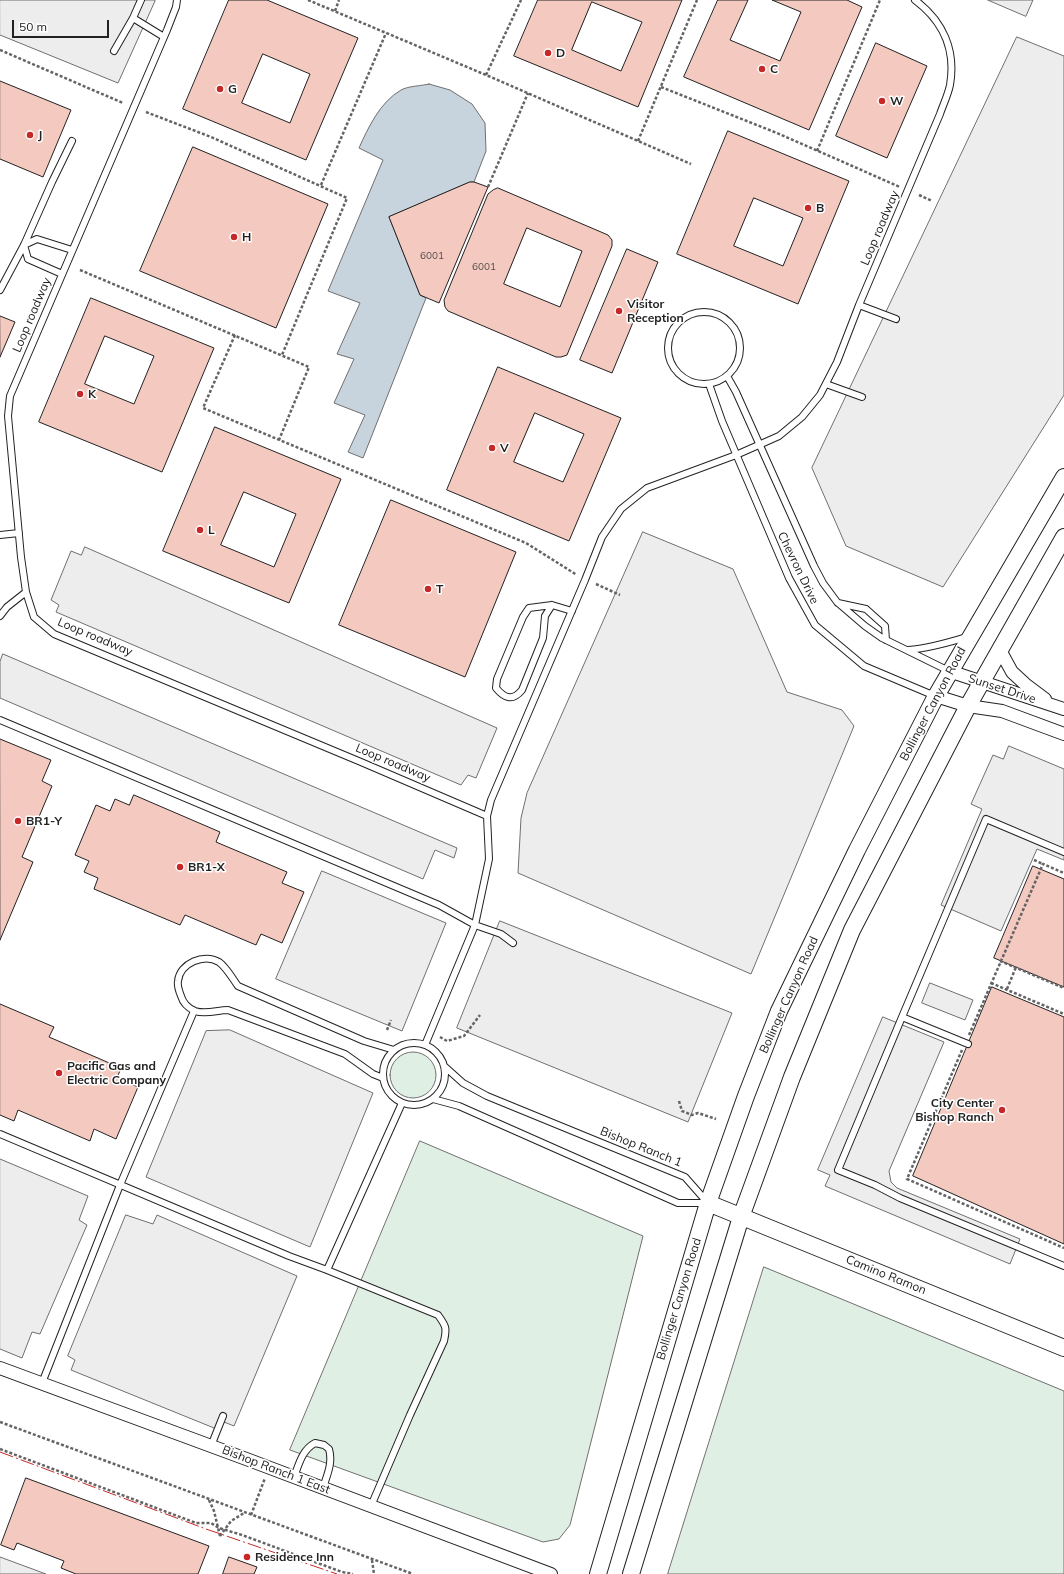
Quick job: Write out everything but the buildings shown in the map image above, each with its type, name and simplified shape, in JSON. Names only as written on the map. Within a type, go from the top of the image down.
[{"type":"main road","name":"Bollinger Canyon Road","points":[[598,1574],[708,1203],[746,1096],[779,1011],[857,850],[936,696],[1064,477]]},
{"type":"main road","points":[[631,1574],[741,1217],[792,1077],[852,930],[968,706],[1064,537]]},
{"type":"main road","name":"Camino Ramon","points":[[708,1203],[1064,1348]]},
{"type":"street","name":"Sunset Drive","points":[[1000,650],[1012,672],[1025,684],[1059,708]]},
{"type":"street","name":"Sunset Drive","points":[[949,672],[1059,708]]},
{"type":"street","name":"Sunset Drive","points":[[936,696],[968,706],[1002,711],[1064,734]]},
{"type":"street","name":"Bishop Ranch 1 East","points":[[0,1368],[551,1574]]},
{"type":"lane","points":[[114,51],[133,18],[141,0]]},
{"type":"lane","name":"Loop roadway","points":[[177,0],[176,7],[164,36],[10,396],[8,416],[19,533],[26,592],[34,617],[54,634],[354,758],[487,816]]},
{"type":"lane","name":"Loop roadway","points":[[425,1045],[475,925],[489,858],[487,816],[491,800],[602,537],[621,509],[647,488],[736,455],[779,436],[802,417],[820,395],[837,362],[859,305],[940,114],[950,85],[951,62],[948,41],[939,22],[915,0]]},
{"type":"lane","points":[[133,18],[164,36]]},
{"type":"lane","points":[[0,290],[24,245],[72,141]]},
{"type":"lane","points":[[24,245],[37,239],[72,250]]},
{"type":"lane","points":[[24,245],[28,259],[62,274]]},
{"type":"lane","points":[[859,305],[896,319]]},
{"type":"lane","points":[[707,311],[719,314],[729,321],[736,331],[740,343],[740,355],[735,367],[727,376],[719,381],[709,384],[697,384],[685,380],[676,372],[669,361],[667,349],[669,337],[674,326],[683,318],[694,312],[707,311]]},
{"type":"lane","name":"Chevron Drive","points":[[727,376],[736,392],[823,584],[837,602],[865,626],[886,640],[949,672]]},
{"type":"lane","name":"Chevron Drive","points":[[709,384],[713,398],[736,455],[788,578],[815,625],[864,666],[936,696]]},
{"type":"lane","points":[[826,384],[862,397]]},
{"type":"lane","points":[[0,535],[19,533]]},
{"type":"lane","points":[[0,616],[7,607],[26,592]]},
{"type":"lane","points":[[837,602],[866,609],[886,626],[886,640]]},
{"type":"lane","points":[[552,605],[545,616],[543,638],[522,690],[518,695],[512,698],[506,697],[496,688],[497,679],[523,617],[529,608],[552,605],[572,611]]},
{"type":"lane","points":[[905,650],[922,649],[970,637]]},
{"type":"lane","points":[[0,720],[439,905],[475,925],[501,934],[513,943]]},
{"type":"lane","points":[[1064,852],[986,819],[838,1170],[900,1198],[1064,1266]]},
{"type":"lane","points":[[383,1078],[373,1074],[345,1054],[228,1010],[217,1010],[209,1013],[194,1011],[186,1006],[182,1000],[178,981],[181,972],[193,962],[204,958],[211,958],[227,969],[238,986],[364,1041],[394,1050]]},
{"type":"lane","points":[[42,1383],[120,1185],[194,1011]]},
{"type":"lane","points":[[902,1017],[967,1044]]},
{"type":"lane","points":[[412,1043],[425,1045],[437,1053],[444,1066],[444,1081],[440,1092],[433,1099],[419,1105],[402,1103],[389,1093],[383,1078],[384,1065],[394,1050],[401,1046],[412,1043]]},
{"type":"lane","name":"Bishop Ranch 1","points":[[444,1066],[463,1083],[486,1096],[685,1177],[708,1203]]},
{"type":"lane","points":[[433,1099],[459,1106],[678,1203],[708,1203]]},
{"type":"lane","points":[[327,1270],[402,1103]]},
{"type":"lane","points":[[0,1134],[288,1256],[327,1270],[438,1316],[445,1324],[446,1331],[444,1341],[410,1415],[372,1506]]},
{"type":"lane","points":[[211,1446],[223,1416]]},
{"type":"lane","points":[[294,1477],[305,1451],[309,1446],[315,1443],[324,1445],[329,1449],[331,1464],[322,1488]]},
{"type":"path","points":[[308,0],[692,164]]},
{"type":"path","points":[[335,11],[340,0]]},
{"type":"path","points":[[486,75],[521,0]]},
{"type":"path","points":[[638,141],[698,0]]},
{"type":"path","points":[[817,151],[880,0]]},
{"type":"path","points":[[321,185],[386,33]]},
{"type":"path","points":[[0,50],[123,103]]},
{"type":"path","points":[[661,87],[776,133],[900,187]]},
{"type":"path","points":[[488,187],[528,93]]},
{"type":"path","points":[[146,112],[211,137],[321,185],[347,198],[282,355]]},
{"type":"path","points":[[919,195],[932,201]]},
{"type":"path","points":[[80,270],[309,367],[279,440]]},
{"type":"path","points":[[235,335],[203,408],[526,543],[578,575]]},
{"type":"path","points":[[596,584],[620,595]]},
{"type":"path","points":[[1034,860],[1064,873]]},
{"type":"path","points":[[1042,864],[1000,960],[967,1044],[907,1179],[1064,1248]]},
{"type":"path","points":[[1000,960],[1064,988]]},
{"type":"path","points":[[1007,989],[1016,967]]},
{"type":"path","points":[[991,983],[1064,1014]]},
{"type":"path","points":[[440,1037],[447,1041],[464,1036],[480,1015]]},
{"type":"path","points":[[387,1030],[391,1020]]},
{"type":"path","points":[[679,1101],[682,1111],[692,1115],[698,1113],[716,1119]]},
{"type":"path","points":[[0,1422],[413,1574]]},
{"type":"path","points":[[0,1449],[196,1523],[211,1523],[219,1528],[242,1534],[342,1572],[353,1574]]},
{"type":"path","points":[[251,1515],[269,1468]]},
{"type":"path","points":[[208,1499],[214,1511],[220,1536],[230,1521],[244,1512]]},
{"type":"path","points":[[372,1560],[374,1574]]},
{"type":"green space","points":[[418,1052],[430,1058],[435,1066],[435,1084],[430,1092],[422,1097],[408,1098],[396,1092],[391,1084],[390,1070],[396,1058],[404,1053]]},
{"type":"green space","points":[[420,1141],[643,1236],[570,1525],[559,1539],[543,1542],[290,1450]]},
{"type":"green space","points":[[764,1267],[1064,1391],[1064,1574],[668,1574]]},
{"type":"shaded area","points":[[0,0],[155,1],[118,83],[0,35]]},
{"type":"shaded area","points":[[988,0],[1033,0],[1026,16]]},
{"type":"shaded area","points":[[1017,37],[1064,56],[1064,395],[943,587],[846,546],[812,468]]},
{"type":"shaded area","points":[[429,84],[450,90],[472,104],[485,123],[486,151],[474,182],[470,182],[389,217],[420,295],[426,298],[363,458],[348,452],[365,415],[334,403],[354,359],[337,354],[360,303],[328,291],[383,160],[359,148],[366,132],[381,108],[394,95],[404,89]]},
{"type":"shaded area","points":[[643,532],[733,569],[787,692],[842,710],[854,726],[751,974],[518,873],[521,818],[527,793]]},
{"type":"shaded area","points":[[85,547],[497,728],[476,778],[468,775],[461,785],[56,612],[59,605],[51,600],[71,551],[81,555]]},
{"type":"shaded area","points":[[3,654],[457,848],[454,858],[435,850],[423,879],[0,698],[0,662]]},
{"type":"shaded area","points":[[1009,746],[1064,769],[1064,860],[1037,849],[1001,931],[941,905],[982,809],[971,804],[993,755],[1003,759]]},
{"type":"shaded area","points":[[322,871],[446,923],[402,1031],[276,979]]},
{"type":"shaded area","points":[[500,921],[732,1013],[688,1122],[457,1028]]},
{"type":"shaded area","points":[[930,983],[973,1000],[965,1020],[922,1003]]},
{"type":"shaded area","points":[[883,1017],[944,1042],[889,1171],[891,1182],[897,1188],[1020,1239],[1010,1264],[825,1186],[830,1175],[818,1170]]},
{"type":"shaded area","points":[[230,1030],[373,1093],[310,1247],[146,1177],[206,1031]]},
{"type":"shaded area","points":[[0,1159],[88,1196],[79,1220],[87,1225],[40,1334],[32,1332],[22,1358],[0,1349]]},
{"type":"shaded area","points":[[126,1215],[153,1224],[157,1215],[297,1276],[234,1426],[224,1422],[219,1430],[71,1370],[75,1360],[68,1356]]},
{"type":"shaded area","points":[[0,1557],[46,1574],[0,1574]]},
{"type":"power","points":[[0,1452],[206,1529],[337,1574]]},
{"type":"place","name":"D","points":[[548,53]]},
{"type":"place","name":"C","points":[[762,69]]},
{"type":"place","name":"G","points":[[220,89]]},
{"type":"place","name":"W","points":[[882,101]]},
{"type":"place","name":"J","points":[[30,135]]},
{"type":"place","name":"B","points":[[808,208]]},
{"type":"place","name":"H","points":[[234,237]]},
{"type":"place","name":"Visitor Reception","points":[[619,311]]},
{"type":"place","name":"K","points":[[80,394]]},
{"type":"place","name":"V","points":[[492,448]]},
{"type":"place","name":"L","points":[[200,530]]},
{"type":"place","name":"T","points":[[428,589]]},
{"type":"place","name":"BR1-Y","points":[[18,821]]},
{"type":"place","name":"BR1-X","points":[[180,867]]},
{"type":"place","name":"Pacific Gas and Electric Company","points":[[59,1073]]},
{"type":"place","name":"City Center Bishop Ranch","points":[[1002,1110]]},
{"type":"place","name":"Residence Inn","points":[[247,1557]]}]
